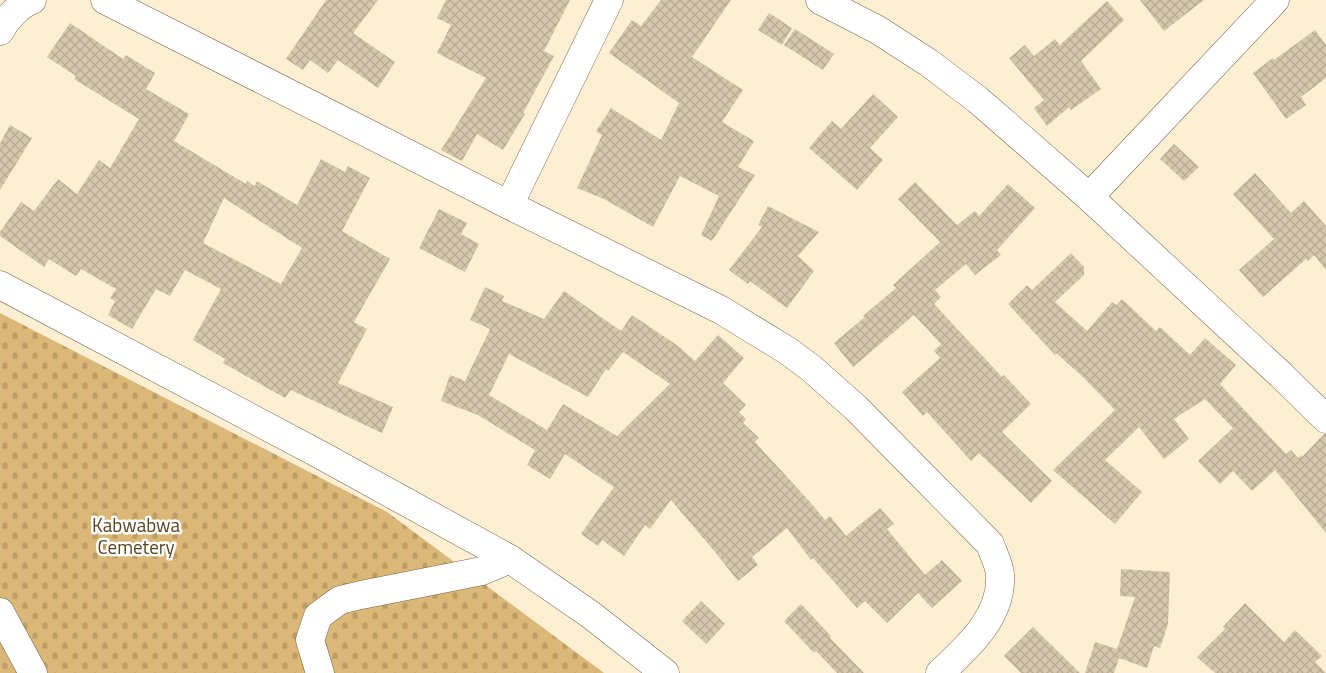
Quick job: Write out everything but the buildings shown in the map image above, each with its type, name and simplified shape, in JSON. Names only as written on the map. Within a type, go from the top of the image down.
[{"type":"street","points":[[0,31],[22,4],[32,0]]},
{"type":"street","points":[[105,0],[509,205],[721,310],[788,351],[812,369],[856,408],[990,544],[1000,573],[998,599],[988,619],[972,643],[940,673]]},
{"type":"street","points":[[509,205],[608,0]]},
{"type":"street","points":[[820,0],[878,30],[929,63],[978,100],[1089,197],[1326,419]]},
{"type":"street","points":[[1089,197],[1275,0]]},
{"type":"street","points":[[0,286],[317,453],[510,559],[591,615],[665,673]]},
{"type":"street","points":[[320,673],[310,640],[318,616],[340,600],[482,571],[510,559]]},
{"type":"street","points":[[0,612],[33,673]]},
{"type":"green space","name":"Kabwabwa Cemetery","points":[[0,313],[387,512],[604,673],[0,673]]}]
